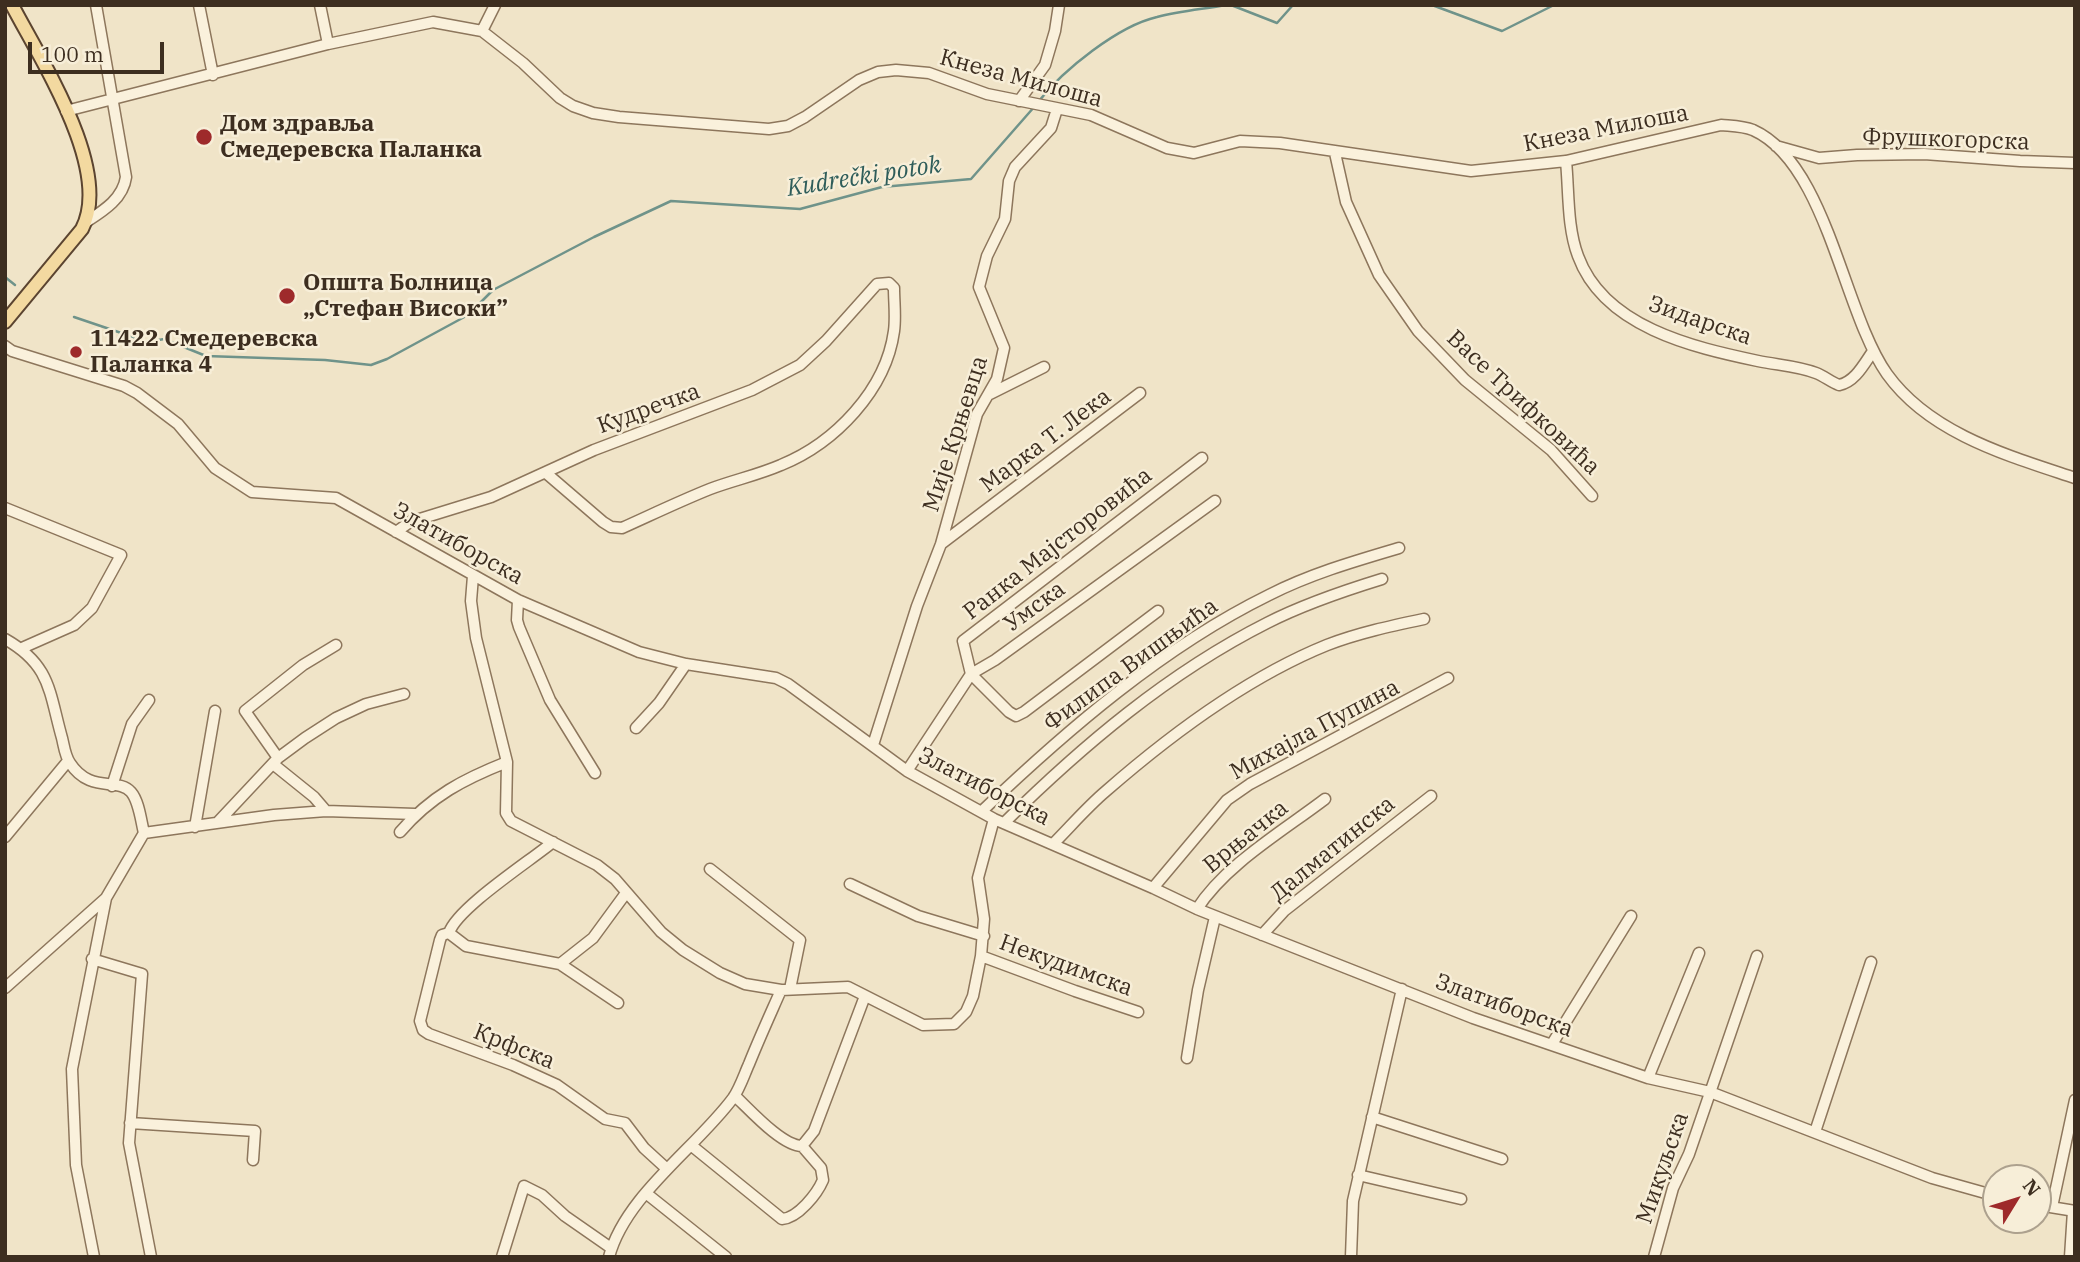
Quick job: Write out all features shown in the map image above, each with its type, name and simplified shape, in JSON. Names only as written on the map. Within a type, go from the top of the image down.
[{"type":"main road","points":[[5,322],[86,222],[91,202],[90,180],[82,149],[66,111],[12,5]]},
{"type":"street","points":[[86,222],[108,207],[125,182],[125,167],[96,5]]},
{"type":"street","points":[[200,5],[213,75]]},
{"type":"street","points":[[320,5],[328,44]]},
{"type":"street","points":[[482,31],[495,5]]},
{"type":"street","points":[[1025,102],[1045,65],[1059,5]]},
{"type":"street","name":"Кнеза Милоша","points":[[66,111],[328,44],[433,22],[482,31],[523,63],[560,98],[593,113],[619,117],[769,129],[788,126],[859,80],[878,72],[896,70],[929,73],[987,93],[1091,115],[1177,151],[1194,153],[1240,141],[1280,143],[1471,171],[1566,161],[1721,125],[1752,130],[1776,146],[1805,185],[1824,222],[1873,351],[1887,374],[1904,393],[1944,425],[1986,448],[2075,478]]},
{"type":"street","name":"Мије Крњевца","points":[[873,745],[913,619],[941,544],[977,414],[997,379],[1004,348],[979,287],[987,256],[1005,219],[1009,181],[1015,167],[1051,128],[1057,109]]},
{"type":"street","name":"Фрушкогорска","points":[[1776,146],[1819,158],[1924,154],[2020,162],[2075,163]]},
{"type":"street","name":"Васе Трифковића","points":[[1335,153],[1346,202],[1379,275],[1418,331],[1465,380],[1551,450],[1592,496]]},
{"type":"street","name":"Зидарска","points":[[1566,161],[1572,237],[1578,256],[1595,287],[1628,317],[1666,335],[1729,355],[1817,373],[1839,385],[1852,380],[1873,351]]},
{"type":"street","name":"Кудречка","points":[[396,532],[410,522],[491,498],[594,450],[752,390],[800,365],[826,341],[877,284],[889,283],[894,288],[894,331],[884,365],[870,389],[846,422],[822,443],[783,465],[710,489],[622,528],[611,527],[546,473]]},
{"type":"street","name":"Златиборска","points":[[5,346],[12,351],[124,386],[137,393],[178,424],[215,468],[252,492],[336,498],[518,600],[639,652],[686,664],[760,673],[776,678],[907,771],[999,821],[1215,917],[1473,1018],[1648,1078],[1710,1092],[1932,1178],[1982,1192]]},
{"type":"street","points":[[990,394],[1044,367]]},
{"type":"street","name":"Марка Т. Лека","points":[[941,544],[1140,393]]},
{"type":"street","name":"Ранка Мајсторовића","points":[[971,674],[963,641],[1202,458]]},
{"type":"street","name":"Умска","points":[[907,771],[971,674],[995,660],[1215,501]]},
{"type":"street","points":[[5,508],[121,555],[92,608],[74,625],[22,649]]},
{"type":"street","name":"Филипа Вишњића","points":[[982,811],[1080,722],[1216,624],[1270,594],[1357,560],[1399,548]]},
{"type":"street","points":[[472,576],[471,601],[475,638],[507,762],[506,813],[511,821],[597,865],[615,879],[661,932],[683,950],[720,972],[745,984],[785,990],[848,987],[923,1025],[954,1024],[966,1012],[973,996],[984,936],[978,878],[999,821],[1105,729],[1203,661],[1278,618],[1315,601],[1382,579]]},
{"type":"street","points":[[518,600],[519,627],[550,700],[595,774]]},
{"type":"street","points":[[971,674],[1016,716],[1158,611]]},
{"type":"street","points":[[1053,844],[1104,792],[1163,745],[1273,671],[1327,645],[1356,635],[1424,620]]},
{"type":"street","points":[[5,639],[35,661],[48,683],[68,761],[91,782],[130,790],[135,798],[144,833],[106,898],[5,988]]},
{"type":"street","points":[[326,811],[275,761],[244,711],[303,665],[336,645]]},
{"type":"street","points":[[636,728],[659,703],[686,664]]},
{"type":"street","name":"Михајла Пупина","points":[[1153,888],[1227,800],[1250,784],[1406,703],[1448,678]]},
{"type":"street","points":[[218,822],[275,761],[336,718],[366,704],[404,694]]},
{"type":"street","points":[[112,786],[132,724],[149,700]]},
{"type":"street","points":[[195,827],[215,711]]},
{"type":"street","points":[[5,837],[68,761]]},
{"type":"street","points":[[400,832],[415,814],[463,780],[507,762]]},
{"type":"street","name":"Далматинска","points":[[1262,935],[1284,911],[1431,796]]},
{"type":"street","name":"Врњачка","points":[[1197,909],[1207,894],[1223,879],[1325,799]]},
{"type":"street","points":[[144,833],[326,811],[415,814]]},
{"type":"street","points":[[553,842],[470,907],[451,926],[449,933],[467,946],[560,964],[618,1003]]},
{"type":"street","points":[[502,1257],[524,1186],[542,1195],[610,1252],[613,1239],[667,1169],[692,1146],[735,1096],[785,990],[800,940],[710,869]]},
{"type":"street","points":[[850,884],[918,916],[984,936]]},
{"type":"street","points":[[560,964],[593,938],[626,893]]},
{"type":"street","points":[[93,1257],[76,1165],[72,1069],[106,898]]},
{"type":"street","points":[[1552,1044],[1631,916]]},
{"type":"street","points":[[1187,1058],[1198,990],[1215,917]]},
{"type":"street","name":"Крфска","points":[[449,933],[442,935],[440,940],[420,1021],[423,1030],[557,1085],[605,1119],[625,1123],[631,1127],[638,1141],[667,1169]]},
{"type":"street","points":[[1648,1078],[1699,953]]},
{"type":"street","name":"Некудимска","points":[[981,956],[1075,992],[1138,1012]]},
{"type":"street","name":"Микуљска","points":[[1654,1257],[1673,1188],[1689,1154],[1758,956]]},
{"type":"street","points":[[93,959],[142,974],[129,1143],[151,1257]]},
{"type":"street","points":[[1815,1132],[1871,962]]},
{"type":"street","points":[[1351,1257],[1353,1200],[1402,989]]},
{"type":"street","points":[[802,1146],[814,1131],[865,996]]},
{"type":"street","points":[[692,1146],[782,1219],[795,1215],[822,1182],[821,1168],[802,1146],[795,1146],[775,1132],[735,1096]]},
{"type":"street","points":[[2070,1257],[2074,1211],[2052,1207],[2075,1100]]},
{"type":"street","points":[[1372,1117],[1502,1159]]},
{"type":"street","points":[[130,1122],[255,1131],[253,1160]]},
{"type":"street","points":[[1359,1175],[1461,1199]]},
{"type":"street","points":[[647,1194],[726,1257]]},
{"type":"waterway","name":"Kudrečki potok","points":[[1039,101],[1077,63],[1125,30],[1165,15],[1226,5]]},
{"type":"waterway","name":"Kudrečki potok","points":[[1231,5],[1277,23],[1293,5]]},
{"type":"waterway","name":"Kudrečki potok","points":[[1432,5],[1502,31],[1554,5]]},
{"type":"waterway","name":"Kudrečki potok","points":[[74,317],[148,342],[164,339],[206,356],[325,360],[371,365],[468,315],[493,290],[594,237],[671,201],[800,209],[882,187],[971,179],[1035,106]]},
{"type":"waterway","name":"Kudrečki potok","points":[[5,277],[15,285]]},
{"type":"place","name":"Дом здравља Смедеревска Паланка","points":[[204,137]]},
{"type":"place","name":"Општа Болница „Стефан Високи”","points":[[287,296]]},
{"type":"place","name":"11422 Смедеревска Паланка 4","points":[[76,352]]}]
